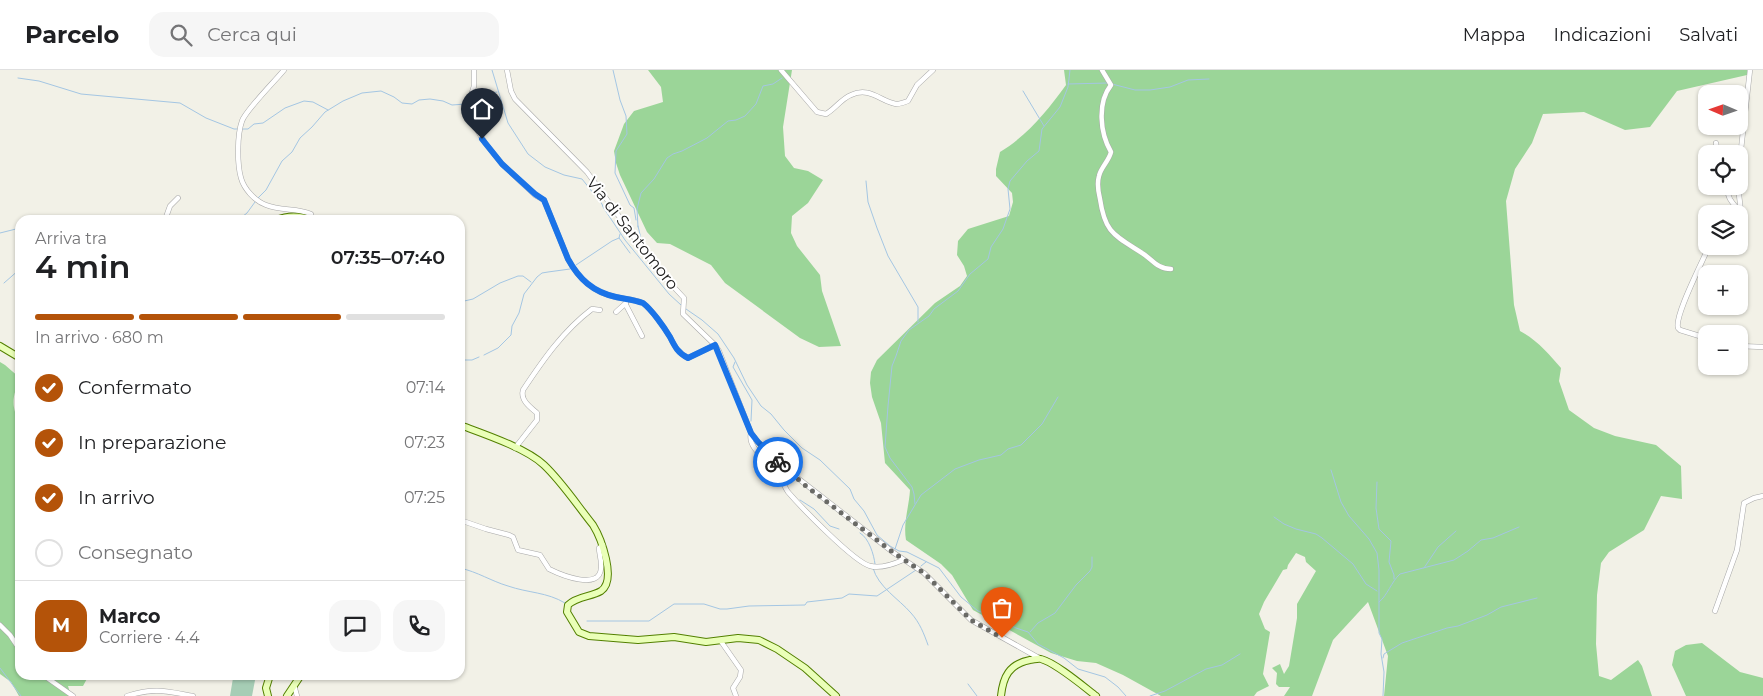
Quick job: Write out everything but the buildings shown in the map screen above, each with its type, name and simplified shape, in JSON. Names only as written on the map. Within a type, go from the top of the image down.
[{"type":"main road","points":[[0,346],[15,355]]},
{"type":"main road","points":[[465,426],[529,454],[545,465],[593,525],[603,545],[608,576],[605,587],[568,605],[569,618],[579,632],[589,636],[638,640],[674,637],[706,642],[750,638],[769,644],[805,668],[836,696]]},
{"type":"main road","points":[[1002,696],[1004,679],[1011,667],[1022,662],[1040,659]]},
{"type":"main road","name":"Via di Santomoro","points":[[1040,659],[1070,676],[1095,696]]},
{"type":"main road","points":[[268,680],[266,688],[268,696]]},
{"type":"main road","points":[[287,696],[298,680]]},
{"type":"street","points":[[284,70],[243,119],[238,141],[241,178],[251,196],[265,205],[278,209],[306,212],[311,215]]},
{"type":"street","points":[[474,70],[469,112],[482,139],[502,164],[544,200],[568,259],[586,284],[600,292],[643,303],[670,336],[675,348],[688,358],[715,345]]},
{"type":"street","name":"Via di Santomoro","points":[[507,70],[511,90],[517,102],[587,172],[657,269],[683,297],[685,317],[715,345],[751,433],[758,442],[786,469],[903,560],[924,573],[971,620],[1040,659]]},
{"type":"street","points":[[781,70],[817,112],[826,114],[846,98],[861,92],[870,93],[897,104],[908,101],[917,85],[933,70]]},
{"type":"street","points":[[1102,70],[1111,85],[1102,98],[1102,131],[1104,140],[1111,152],[1099,176],[1098,188],[1104,219],[1113,234],[1146,255],[1157,266],[1171,269]]},
{"type":"street","points":[[1741,145],[1750,70]]},
{"type":"street","points":[[167,215],[170,206],[178,198]]},
{"type":"street","points":[[1698,336],[1680,330],[1676,323],[1706,255]]},
{"type":"street","points":[[627,299],[626,305],[642,336]]},
{"type":"street","points":[[616,312],[626,305]]},
{"type":"street","points":[[515,448],[537,420],[537,413],[523,399],[521,394],[523,390],[554,344],[564,336],[576,321],[592,309],[600,310]]},
{"type":"street","points":[[1748,346],[1763,347]]},
{"type":"street","name":"Via di Santomoro","points":[[751,433],[752,444],[777,469],[783,483],[793,496],[850,553],[869,566],[880,567],[903,560]]},
{"type":"street","points":[[1715,611],[1737,550],[1744,504],[1754,498],[1763,496]]},
{"type":"street","points":[[465,522],[486,530],[509,535],[513,537],[518,550],[540,555],[549,569],[584,580],[596,578],[599,574],[601,568],[599,548],[603,545]]},
{"type":"street","points":[[0,625],[15,642]]},
{"type":"street","points":[[720,640],[742,670],[734,688],[736,696]]},
{"type":"street","points":[[50,680],[73,696]]},
{"type":"street","points":[[294,685],[297,696]]},
{"type":"street","points":[[127,696],[144,690],[153,690],[193,696]]},
{"type":"green space","points":[[648,70],[792,70],[783,127],[785,156],[794,168],[808,171],[823,180],[808,203],[792,216],[791,233],[797,246],[820,275],[822,291],[841,346],[819,347],[800,338],[725,283],[711,265],[670,244],[657,243],[647,232],[620,175],[614,151],[624,124],[634,111],[663,102],[661,87]]},
{"type":"green space","points":[[1064,70],[1747,70],[1747,75],[1677,91],[1650,127],[1625,130],[1584,112],[1543,114],[1532,143],[1515,169],[1506,201],[1514,305],[1520,331],[1537,343],[1561,368],[1559,381],[1569,410],[1594,428],[1615,436],[1656,445],[1681,466],[1682,499],[1661,496],[1644,530],[1609,552],[1601,563],[1597,595],[1596,644],[1599,676],[1611,680],[1638,660],[1642,666],[1652,696],[1384,696],[1388,656],[1368,602],[1333,640],[1312,696],[1284,696],[1290,687],[1279,687],[1276,684],[1277,673],[1272,668],[1280,664],[1284,674],[1289,666],[1297,618],[1297,604],[1316,571],[1306,562],[1305,557],[1296,553],[1287,569],[1283,570],[1259,614],[1265,629],[1270,632],[1263,674],[1269,686],[1257,692],[1254,696],[1161,696],[1123,675],[1096,663],[1077,661],[1051,653],[973,610],[952,575],[941,564],[906,540],[906,521],[910,490],[885,463],[881,423],[872,397],[871,372],[877,360],[935,303],[960,286],[967,276],[964,266],[957,255],[958,241],[968,229],[1009,216],[1013,202],[1012,193],[996,176],[1000,152],[1036,122],[1066,85]]},
{"type":"green space","points":[[0,362],[15,374],[15,680],[86,680],[83,686],[68,686],[71,696],[19,696],[11,682],[0,674]]},
{"type":"green space","points":[[1702,643],[1740,672],[1763,678],[1763,696],[1686,696],[1672,665],[1675,651],[1686,645]]},
{"type":"green space","points":[[233,680],[255,680],[252,696],[230,696]]},
{"type":"waterway","points":[[492,70],[508,123],[528,154],[545,167],[564,175],[582,179],[602,204],[625,240],[669,294],[681,305]]},
{"type":"waterway","points":[[613,70],[626,116],[627,134],[616,151],[615,173],[630,205],[634,208],[636,220]]},
{"type":"waterway","points":[[915,504],[912,487],[890,458],[885,447],[892,366],[901,341],[909,330],[929,316],[934,309],[958,291],[970,274],[988,259],[991,247],[1003,229],[1010,209],[1008,189],[1010,181],[1027,161],[1039,151],[1042,129],[1060,107],[1068,87],[1070,70]]},
{"type":"waterway","points":[[18,78],[39,81],[81,94],[180,103],[206,118],[234,129],[248,129],[254,124],[263,123],[285,108],[304,101],[313,102],[328,110]]},
{"type":"waterway","points":[[638,227],[637,209],[641,193],[654,179],[667,158],[707,138],[728,121],[745,116],[756,104],[763,86],[773,84],[782,78]]},
{"type":"waterway","points":[[1112,84],[1135,90],[1150,90],[1170,87],[1188,80],[1209,79]]},
{"type":"waterway","points":[[1068,84],[1108,83]]},
{"type":"waterway","points":[[258,198],[266,190],[282,161],[292,152],[300,138],[325,112],[343,101],[362,93],[381,91],[402,103],[412,104],[419,100],[430,99],[452,105],[466,104]]},
{"type":"waterway","points":[[1023,91],[1044,126]]},
{"type":"waterway","points":[[474,99],[497,92]]},
{"type":"waterway","points":[[866,181],[868,202],[877,228],[888,256],[918,307],[918,322]]},
{"type":"waterway","points":[[244,215],[255,202]]},
{"type":"waterway","points":[[638,226],[643,247]]},
{"type":"waterway","points":[[0,233],[15,229]]},
{"type":"waterway","points":[[620,234],[619,238],[630,253]]},
{"type":"waterway","points":[[576,265],[619,238]]},
{"type":"waterway","points":[[484,355],[498,348],[511,335],[512,326],[519,313],[524,294],[537,277],[542,273],[570,269]]},
{"type":"waterway","points":[[4,283],[15,273]]},
{"type":"waterway","points":[[465,301],[473,299],[500,283],[518,276],[523,276],[531,282]]},
{"type":"waterway","points":[[686,309],[718,334],[761,406],[771,414],[802,448],[820,460],[850,489],[854,499],[864,511],[877,535],[899,551],[907,552],[939,568],[961,597],[978,611],[1028,632],[1038,644],[1064,658],[1078,669],[1105,677],[1126,696]]},
{"type":"waterway","points":[[465,360],[479,357]]},
{"type":"waterway","points":[[735,362],[733,367],[752,400],[751,421]]},
{"type":"waterway","points":[[895,549],[903,525],[921,495],[955,469],[979,460],[1001,455],[1008,449],[1021,445],[1042,424],[1058,397]]},
{"type":"waterway","points":[[754,444],[763,454]]},
{"type":"waterway","points":[[1331,470],[1341,502],[1349,516],[1369,539],[1377,553],[1379,570],[1379,633],[1382,639],[1381,654],[1384,672],[1383,696]]},
{"type":"waterway","points":[[782,475],[786,479]]},
{"type":"waterway","points":[[1377,482],[1376,508],[1379,529],[1391,541],[1389,562],[1394,579]]},
{"type":"waterway","points":[[800,500],[814,509],[830,526],[839,529]]},
{"type":"waterway","points":[[1274,517],[1284,524],[1316,534],[1322,538],[1353,564],[1366,584],[1377,591]]},
{"type":"waterway","points":[[1379,602],[1400,574],[1454,560],[1481,540],[1493,538],[1519,527]]},
{"type":"waterway","points":[[1424,568],[1438,547],[1456,531]]},
{"type":"waterway","points":[[860,533],[868,543],[875,564]]},
{"type":"waterway","points":[[1030,632],[1038,623],[1055,613],[1076,585],[1090,571],[1092,557]]},
{"type":"waterway","points":[[921,566],[926,562]]},
{"type":"waterway","points":[[873,568],[884,587],[914,617],[928,645]]},
{"type":"waterway","points":[[465,570],[502,584],[558,599],[565,603]]},
{"type":"waterway","points":[[587,621],[649,621],[674,604],[704,604],[727,609],[749,606],[805,605],[807,602],[842,598],[849,594],[877,596],[916,570]]},
{"type":"waterway","points":[[1383,658],[1384,654],[1402,643],[1458,626],[1487,615],[1501,607],[1537,598]]},
{"type":"waterway","points":[[1150,696],[1165,691],[1206,669],[1222,665],[1240,654]]},
{"type":"waterway","points":[[0,668],[21,696]]},
{"type":"waterway","points":[[968,684],[977,696]]},
{"type":"way so far","points":[[778,462],[806,486],[894,553],[924,573],[971,620],[1002,638]]},
{"type":"route","points":[[482,139],[502,164],[544,200],[568,259],[586,284],[592,289],[612,296],[643,303],[670,336],[675,348],[680,354],[688,358],[715,345],[746,416],[751,433],[778,462]]}]
